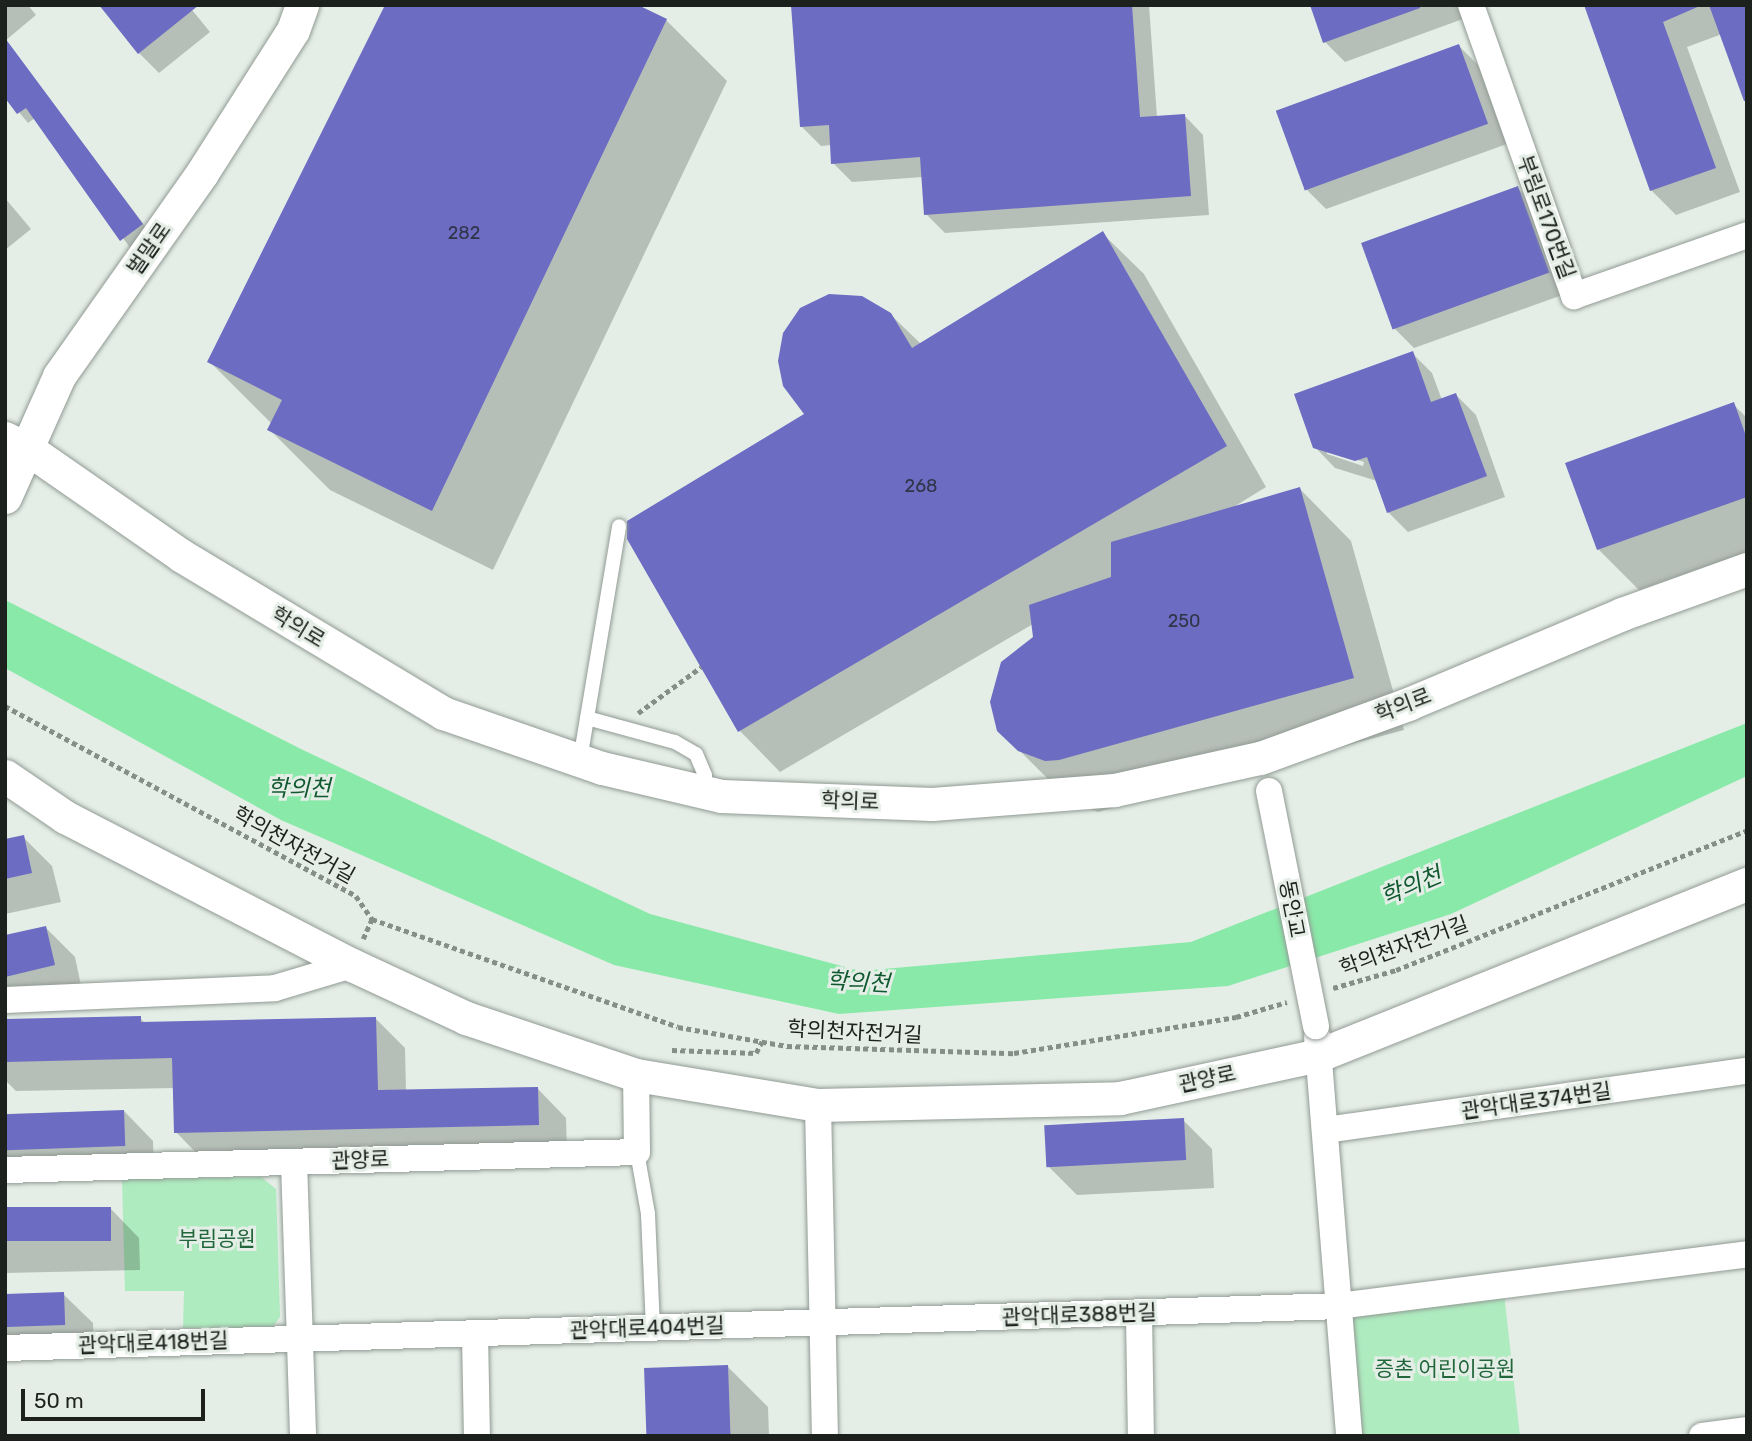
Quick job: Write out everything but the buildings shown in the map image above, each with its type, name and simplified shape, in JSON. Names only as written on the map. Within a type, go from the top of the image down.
[{"type":"street","name":"벌말로","points":[[5,498],[17,443],[59,376],[209,162],[293,30],[302,5]]},
{"type":"street","name":"부림로170번길","points":[[1471,5],[1574,296],[1747,234]]},
{"type":"street","name":"학의로","points":[[17,443],[182,556],[443,713],[580,760],[702,792],[932,804],[1114,790],[1260,758],[1747,569]]},
{"type":"street","name":"동안교","points":[[1260,758],[1269,791],[1318,1041]]},
{"type":"street","name":"관양로","points":[[5,776],[42,804],[352,965],[466,1018],[636,1074],[818,1105],[1120,1098],[1318,1041],[1747,884]]},
{"type":"street","points":[[5,800],[42,804]]},
{"type":"street","points":[[5,1000],[275,988],[352,965]]},
{"type":"street","points":[[1318,1041],[1349,1436]]},
{"type":"street","name":"관악대로374번길","points":[[1325,1130],[1747,1071]]},
{"type":"street","points":[[636,1074],[638,1152]]},
{"type":"street","points":[[818,1105],[820,1323],[825,1436]]},
{"type":"street","name":"관양로","points":[[5,1170],[638,1152]]},
{"type":"street","points":[[294,1162],[303,1436]]},
{"type":"street","points":[[1338,1306],[1747,1254]]},
{"type":"street","name":"관악대로388번길","points":[[820,1323],[1338,1306]]},
{"type":"street","points":[[1139,1314],[1141,1436]]},
{"type":"street","name":"관악대로404번길","points":[[300,1338],[820,1323]]},
{"type":"street","points":[[475,1334],[477,1436]]},
{"type":"street","name":"관악대로418번길","points":[[5,1348],[300,1338]]},
{"type":"street","points":[[1702,1436],[1747,1430]]},
{"type":"lane","points":[[580,760],[619,526]]},
{"type":"lane","points":[[587,718],[675,742],[696,754],[705,775],[702,792]]},
{"type":"lane","points":[[638,1152],[648,1214],[653,1328]]},
{"type":"path","points":[[635,731],[639,708],[701,667]]},
{"type":"path","name":"학의천자전거길","points":[[5,706],[356,896],[372,919],[678,1027],[787,1046],[1014,1053],[1236,1017],[1299,998]]},
{"type":"path","name":"학의천자전거길","points":[[1324,991],[1396,970],[1747,830]]},
{"type":"green space","name":"부림공원","points":[[261,1177],[276,1189],[280,1317],[272,1328],[183,1328],[184,1291],[125,1291],[122,1179]]},
{"type":"green space","name":"증촌 어린이공원","points":[[1504,1293],[1520,1436],[1361,1436],[1352,1320],[1356,1314]]},
{"type":"water","name":"학의천","points":[[5,600],[303,750],[650,914],[860,971],[1191,942],[1747,723],[1747,776],[1451,914],[1228,986],[839,1014],[614,965],[281,820],[5,668]]}]
